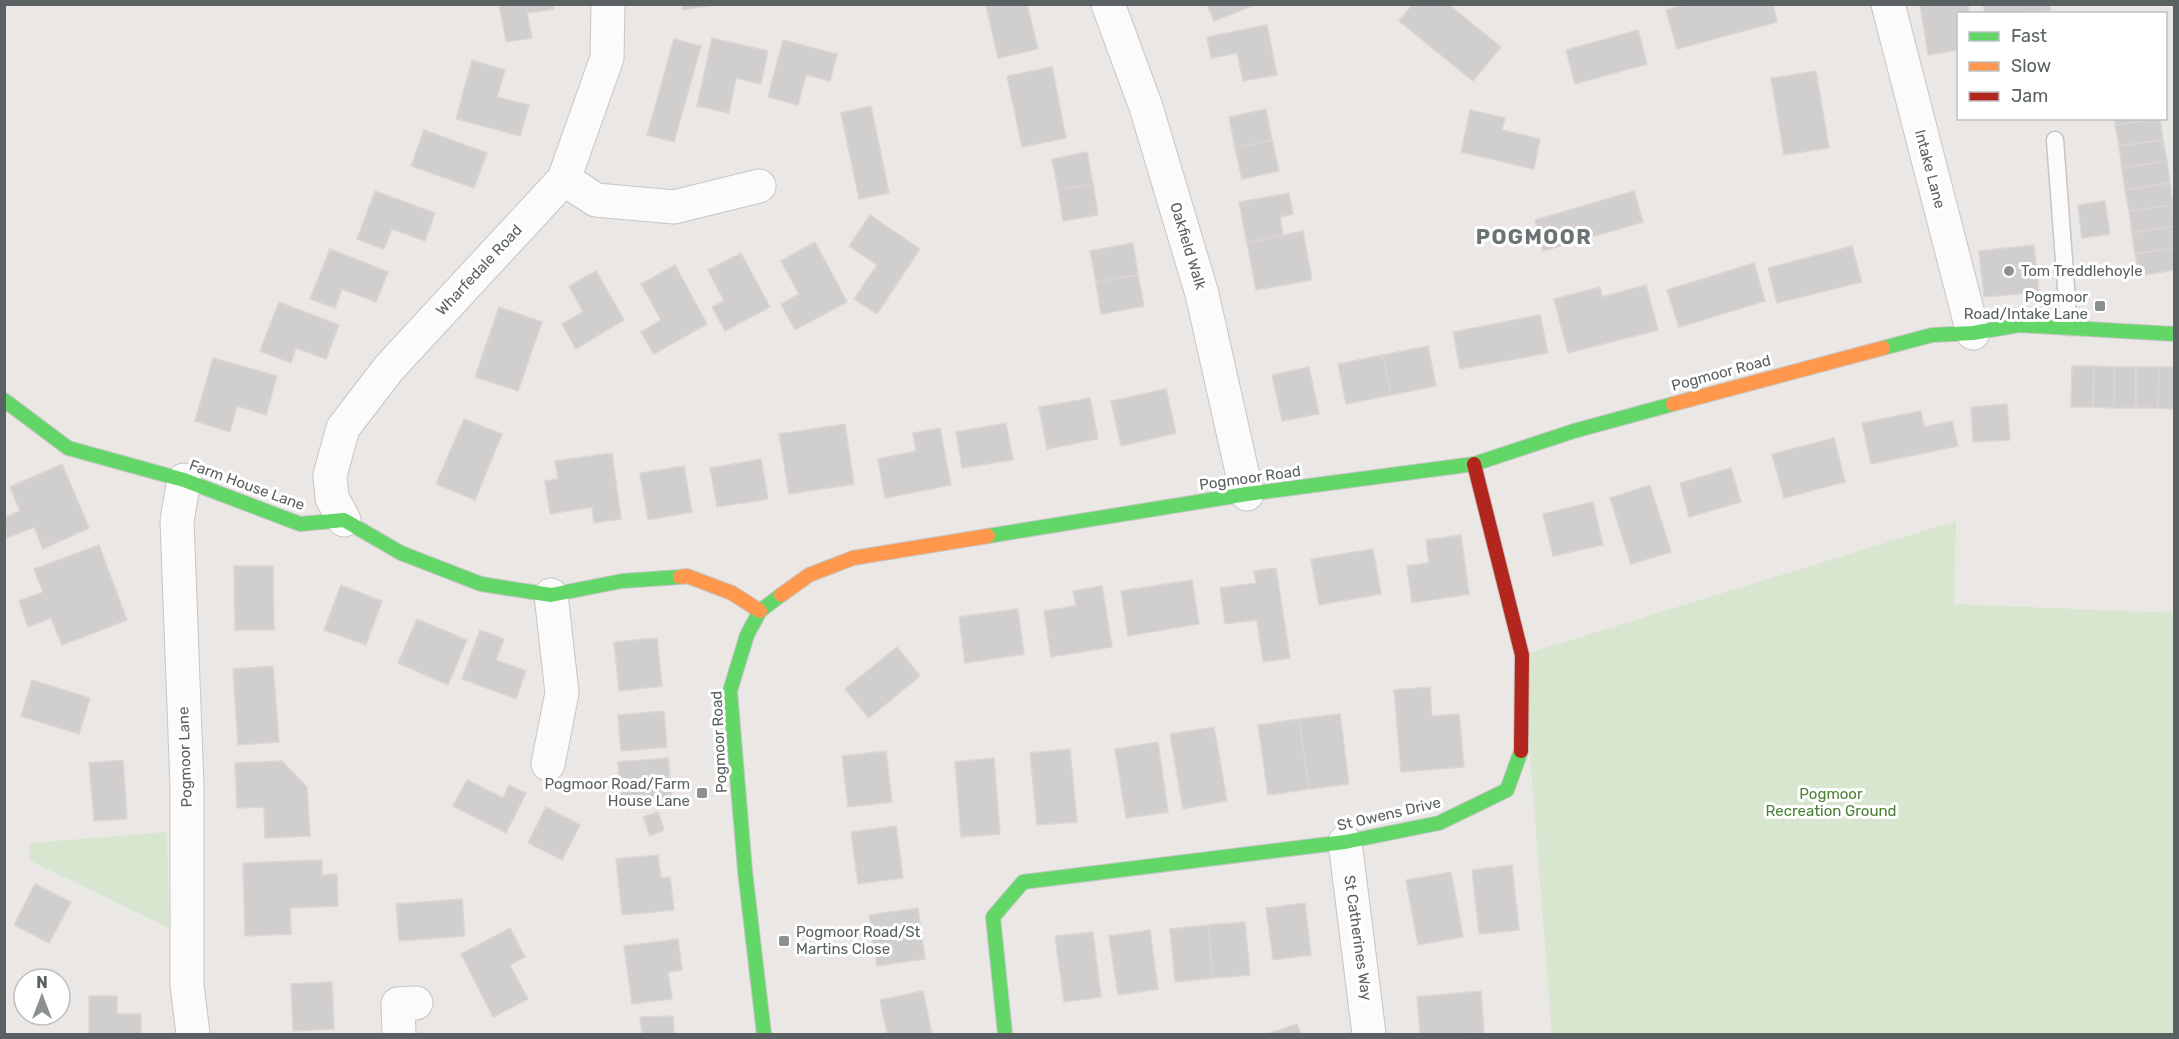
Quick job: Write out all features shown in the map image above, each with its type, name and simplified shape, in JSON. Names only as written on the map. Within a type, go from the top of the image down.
[{"type":"street","name":"Wharfedale Road","points":[[344,520],[332,498],[330,475],[343,428],[388,368],[564,179],[606,58],[608,4]]},
{"type":"street","name":"Oakfield Walk","points":[[1108,4],[1146,107],[1202,294],[1247,494]]},
{"type":"street","name":"Intake Lane","points":[[1888,4],[1973,333]]},
{"type":"street","points":[[564,179],[596,200],[674,207],[759,186]]},
{"type":"street","name":"Pogmoor Road","points":[[764,1035],[730,691],[747,635],[760,611],[809,574],[853,558],[1247,494],[1474,464],[1574,430],[1932,335],[1973,333],[2019,325],[2175,334]]},
{"type":"street","name":"Farm House Lane","points":[[4,400],[68,448],[184,480],[300,524],[344,520]]},
{"type":"street","name":"St Owens Drive","points":[[1005,1035],[993,917],[1023,882],[1345,842],[1439,823],[1507,790],[1523,746],[1522,655],[1474,464]]},
{"type":"street","name":"Pogmoor Lane","points":[[184,480],[177,521],[187,786],[187,985],[193,1035]]},
{"type":"street","points":[[344,520],[401,553],[481,584],[551,596],[622,581],[687,576],[732,593],[760,611]]},
{"type":"street","points":[[548,764],[562,693],[551,596]]},
{"type":"street","name":"St Catherines Way","points":[[1345,842],[1369,1035]]},
{"type":"street","points":[[399,1035],[398,1004],[416,1003]]},
{"type":"lane","points":[[2055,140],[2069,327]]},
{"type":"green space","name":"Pogmoor Recreation Ground","points":[[1956,521],[1954,604],[2174,613],[2174,1034],[1552,1034],[1522,655]]},
{"type":"green space","points":[[167,832],[169,928],[29,860],[30,843]]},
{"type":"building","points":[[499,4],[553,4],[554,9],[527,13],[532,38],[506,42]]},
{"type":"building","points":[[682,4],[720,4],[683,10]]},
{"type":"building","points":[[1027,4],[1038,49],[998,58],[986,5]]},
{"type":"building","points":[[1207,4],[1252,4],[1252,6],[1214,21]]},
{"type":"building","points":[[1413,4],[1448,4],[1501,47],[1473,81],[1399,21]]},
{"type":"building","points":[[1686,4],[1773,4],[1777,22],[1677,49],[1666,10]]},
{"type":"building","points":[[1920,4],[1968,4],[1970,12],[1957,12],[1957,50],[1928,55]]},
{"type":"building","points":[[1983,4],[2050,4],[2051,11],[2029,12],[1985,12]]},
{"type":"building","points":[[1267,25],[1277,75],[1243,81],[1237,53],[1211,58],[1207,37]]},
{"type":"building","points":[[1638,30],[1647,64],[1575,84],[1566,50]]},
{"type":"building","points":[[712,38],[768,51],[761,84],[736,78],[729,113],[697,106]]},
{"type":"building","points":[[674,39],[701,46],[674,142],[647,135]]},
{"type":"building","points":[[783,40],[837,54],[830,81],[806,75],[798,105],[768,97]]},
{"type":"building","points":[[472,60],[505,70],[497,97],[529,105],[520,136],[456,119]]},
{"type":"building","points":[[1052,67],[1066,138],[1022,147],[1007,76]]},
{"type":"building","points":[[1816,71],[1829,148],[1784,155],[1771,78]]},
{"type":"building","points":[[871,106],[889,193],[859,199],[841,113]]},
{"type":"building","points":[[1266,109],[1272,140],[1235,148],[1229,117]]},
{"type":"building","points":[[1470,110],[1505,118],[1502,130],[1540,139],[1534,169],[1461,152]]},
{"type":"building","points":[[2114,120],[2145,120],[2115,125]]},
{"type":"building","points":[[2160,120],[2163,140],[2119,146],[2115,125]]},
{"type":"building","points":[[424,130],[487,153],[474,188],[411,166]]},
{"type":"building","points":[[1272,140],[1279,171],[1242,179],[1235,148]]},
{"type":"building","points":[[2163,140],[2167,161],[2122,168],[2119,146]]},
{"type":"building","points":[[1087,152],[1093,184],[1058,190],[1052,159]]},
{"type":"building","points":[[2167,161],[2170,183],[2125,190],[2122,168]]},
{"type":"building","points":[[2170,183],[2173,205],[2129,211],[2125,190]]},
{"type":"building","points":[[1093,184],[1098,215],[1063,221],[1058,190]]},
{"type":"building","points":[[375,191],[435,213],[425,241],[392,229],[384,249],[357,239]]},
{"type":"building","points":[[1634,191],[1643,222],[1543,251],[1535,220]]},
{"type":"building","points":[[1289,193],[1293,214],[1280,217],[1283,235],[1247,243],[1239,202]]},
{"type":"building","points":[[2105,201],[2110,234],[2082,238],[2078,205]]},
{"type":"building","points":[[2173,205],[2174,226],[2132,233],[2129,211]]},
{"type":"building","points":[[870,215],[920,249],[877,314],[854,299],[877,265],[849,246]]},
{"type":"building","points":[[2174,226],[2174,248],[2135,254],[2132,233]]},
{"type":"building","points":[[1303,231],[1312,280],[1256,290],[1247,243]]},
{"type":"building","points":[[815,242],[847,302],[795,330],[781,304],[799,294],[781,261]]},
{"type":"building","points":[[1133,243],[1138,275],[1096,282],[1090,251]]},
{"type":"building","name":"Tom Treddlehoyle","points":[[2034,245],[2039,292],[1984,297],[1979,251]]},
{"type":"building","points":[[1852,246],[1862,282],[1777,303],[1768,268]]},
{"type":"building","points":[[2174,248],[2174,270],[2139,276],[2135,254]]},
{"type":"building","points":[[330,249],[388,272],[376,302],[342,289],[335,308],[310,299]]},
{"type":"building","points":[[741,253],[770,307],[725,331],[712,307],[724,301],[708,270]]},
{"type":"building","points":[[1754,263],[1765,301],[1679,327],[1667,290]]},
{"type":"building","points":[[675,265],[707,324],[654,354],[641,332],[661,320],[641,284]]},
{"type":"building","points":[[596,271],[624,320],[576,349],[562,324],[583,312],[569,286]]},
{"type":"building","points":[[1138,275],[1144,306],[1101,314],[1096,282]]},
{"type":"building","points":[[1646,285],[1658,330],[1568,353],[1554,299],[1600,287],[1602,297]]},
{"type":"building","points":[[279,302],[339,325],[326,359],[296,348],[291,363],[260,351]]},
{"type":"building","points":[[499,307],[542,322],[518,391],[475,377]]},
{"type":"building","points":[[1540,315],[1548,353],[1460,369],[1453,332]]},
{"type":"building","points":[[1428,346],[1436,386],[1391,395],[1383,355]]},
{"type":"building","points":[[1383,355],[1391,395],[1346,404],[1338,364]]},
{"type":"building","points":[[213,358],[277,376],[266,415],[237,406],[230,432],[195,421]]},
{"type":"building","points":[[2072,366],[2094,366],[2093,407],[2071,407]]},
{"type":"building","points":[[2094,366],[2114,367],[2114,408],[2093,407]]},
{"type":"building","points":[[1309,367],[1319,414],[1282,421],[1272,375]]},
{"type":"building","points":[[2114,367],[2136,367],[2136,408],[2114,408]]},
{"type":"building","points":[[2136,367],[2159,367],[2158,408],[2136,408]]},
{"type":"building","points":[[2159,367],[2174,367],[2174,409],[2158,408]]},
{"type":"building","points":[[1166,389],[1176,433],[1121,446],[1111,401]]},
{"type":"building","points":[[1090,398],[1098,439],[1047,449],[1039,407]]},
{"type":"building","points":[[2007,404],[2010,440],[1973,442],[1971,407]]},
{"type":"building","points":[[1921,411],[1924,427],[1952,421],[1958,446],[1871,464],[1862,423]]},
{"type":"building","points":[[464,419],[502,434],[475,500],[436,484]]},
{"type":"building","points":[[1006,423],[1013,460],[962,468],[956,432]]},
{"type":"building","points":[[845,424],[854,484],[789,494],[779,434]]},
{"type":"building","points":[[940,428],[951,485],[885,498],[878,459],[916,451],[913,433]]},
{"type":"building","points":[[1834,438],[1845,482],[1784,498],[1772,454]]},
{"type":"building","points":[[612,453],[621,519],[594,523],[592,507],[550,514],[545,481],[558,479],[555,461]]},
{"type":"building","points":[[761,459],[768,499],[717,507],[710,468]]},
{"type":"building","points":[[62,464],[89,528],[43,549],[34,527],[7,538],[4,518],[20,511],[10,487]]},
{"type":"building","points":[[684,466],[692,512],[648,520],[640,473]]},
{"type":"building","points":[[1731,468],[1741,502],[1689,517],[1680,483]]},
{"type":"building","points":[[1650,485],[1671,552],[1631,564],[1610,498]]},
{"type":"building","points":[[1593,502],[1603,545],[1553,556],[1543,514]]},
{"type":"building","points":[[1461,535],[1469,594],[1412,603],[1407,566],[1429,563],[1426,540]]},
{"type":"building","points":[[99,545],[127,620],[62,645],[51,618],[28,627],[19,601],[43,592],[34,569]]},
{"type":"building","points":[[1373,549],[1381,594],[1319,605],[1311,559]]},
{"type":"building","points":[[234,566],[273,566],[274,630],[235,630]]},
{"type":"building","points":[[1276,568],[1290,658],[1263,662],[1257,620],[1225,624],[1220,588],[1256,583],[1254,571]]},
{"type":"building","points":[[1192,580],[1199,624],[1128,636],[1121,591]]},
{"type":"building","points":[[341,585],[382,601],[366,645],[324,630]]},
{"type":"building","points":[[1102,586],[1112,647],[1051,657],[1044,611],[1076,606],[1073,591]]},
{"type":"building","points":[[1018,609],[1024,654],[965,663],[959,617]]},
{"type":"building","points":[[417,619],[467,640],[448,685],[398,663]]},
{"type":"building","points":[[480,630],[504,639],[496,660],[526,671],[516,699],[462,679]]},
{"type":"building","points":[[657,638],[662,686],[619,691],[614,642]]},
{"type":"building","points":[[897,647],[920,676],[869,718],[845,689]]},
{"type":"building","points":[[273,666],[279,742],[238,745],[233,669]]},
{"type":"building","points":[[32,680],[90,698],[79,734],[21,716]]},
{"type":"building","points":[[1430,687],[1432,716],[1459,714],[1464,767],[1401,772],[1394,690]]},
{"type":"building","points":[[664,711],[667,747],[621,751],[618,715]]},
{"type":"building","points":[[1340,714],[1349,784],[1309,789],[1299,719]]},
{"type":"building","points":[[1299,719],[1309,789],[1268,795],[1258,725]]},
{"type":"building","points":[[1214,727],[1227,801],[1183,809],[1170,734]]},
{"type":"building","points":[[1158,742],[1168,812],[1126,818],[1115,749]]},
{"type":"building","points":[[1070,749],[1077,822],[1037,825],[1030,753]]},
{"type":"building","points":[[886,751],[892,802],[848,807],[842,756]]},
{"type":"building","points":[[668,758],[672,800],[622,804],[618,762]]},
{"type":"building","points":[[994,758],[1000,834],[961,837],[955,762]]},
{"type":"building","points":[[123,760],[127,819],[94,821],[89,763]]},
{"type":"building","points":[[282,761],[307,787],[310,836],[265,838],[264,807],[237,808],[235,763]]},
{"type":"building","points":[[467,780],[503,798],[509,785],[526,793],[506,833],[453,806]]},
{"type":"building","points":[[546,807],[580,825],[562,860],[528,843]]},
{"type":"building","points":[[658,812],[664,830],[650,836],[643,817]]},
{"type":"building","points":[[896,826],[903,878],[858,884],[851,832]]},
{"type":"building","points":[[658,855],[661,878],[670,877],[674,910],[622,915],[616,859]]},
{"type":"building","points":[[322,860],[322,875],[337,874],[338,906],[290,908],[291,934],[245,936],[243,863]]},
{"type":"building","points":[[1512,865],[1519,930],[1479,934],[1472,870]]},
{"type":"building","points":[[1451,872],[1463,937],[1418,945],[1406,880]]},
{"type":"building","points":[[35,884],[71,902],[49,943],[14,925]]},
{"type":"building","points":[[462,899],[465,936],[399,941],[396,904]]},
{"type":"building","points":[[1305,903],[1311,955],[1273,960],[1266,908]]},
{"type":"building","points":[[918,908],[925,959],[877,966],[869,915]]},
{"type":"building","points":[[1245,922],[1250,975],[1213,978],[1208,925]]},
{"type":"building","points":[[1208,925],[1213,978],[1175,982],[1170,929]]},
{"type":"building","points":[[510,928],[525,957],[510,965],[528,999],[493,1017],[461,954]]},
{"type":"building","points":[[1150,930],[1158,989],[1118,995],[1109,936]]},
{"type":"building","points":[[1093,932],[1101,997],[1064,1002],[1055,936]]},
{"type":"building","points":[[678,939],[682,970],[668,972],[672,999],[632,1004],[624,946]]},
{"type":"building","points":[[332,982],[334,1029],[293,1031],[291,984]]},
{"type":"building","points":[[923,991],[932,1034],[887,1034],[880,1000]]},
{"type":"building","points":[[1481,991],[1484,1033],[1420,1034],[1417,997]]},
{"type":"building","points":[[89,996],[117,996],[117,1014],[141,1014],[141,1034],[89,1034]]},
{"type":"building","points":[[673,1016],[674,1034],[642,1034],[640,1017]]},
{"type":"building","points":[[1297,1024],[1301,1034],[1268,1034]]},
{"type":"traffic: fast","points":[[1883,348],[1932,335],[1973,333],[2019,325],[2174,334]]},
{"type":"traffic: fast","points":[[4,400],[68,448],[184,480],[300,524],[344,520],[401,553],[481,584],[551,595],[622,581],[680,577]]},
{"type":"traffic: fast","points":[[988,536],[1247,494],[1474,464],[1574,431],[1673,404]]},
{"type":"traffic: fast","points":[[764,1034],[745,871],[730,691],[747,635],[760,611],[781,595]]},
{"type":"traffic: fast","points":[[1005,1034],[993,917],[1023,882],[1345,842],[1439,823],[1507,790],[1521,751]]},
{"type":"traffic: slow","points":[[1673,404],[1883,348]]},
{"type":"traffic: slow","points":[[781,595],[809,575],[853,558],[988,536]]},
{"type":"traffic: slow","points":[[680,577],[687,576],[732,593],[760,611]]},
{"type":"traffic: jam","points":[[1474,464],[1522,655],[1521,751]]},
{"type":"place","name":"Tom Treddlehoyle","points":[[2009,271]]},
{"type":"place","name":"Pogmoor Road/Intake Lane","points":[[2100,306]]},
{"type":"place","name":"Pogmoor Road/Farm House Lane","points":[[702,793]]},
{"type":"place","name":"Pogmoor Road/St Martins Close","points":[[784,941]]},
{"type":"district","name":"POGMOOR","points":[[1534,236]]}]
